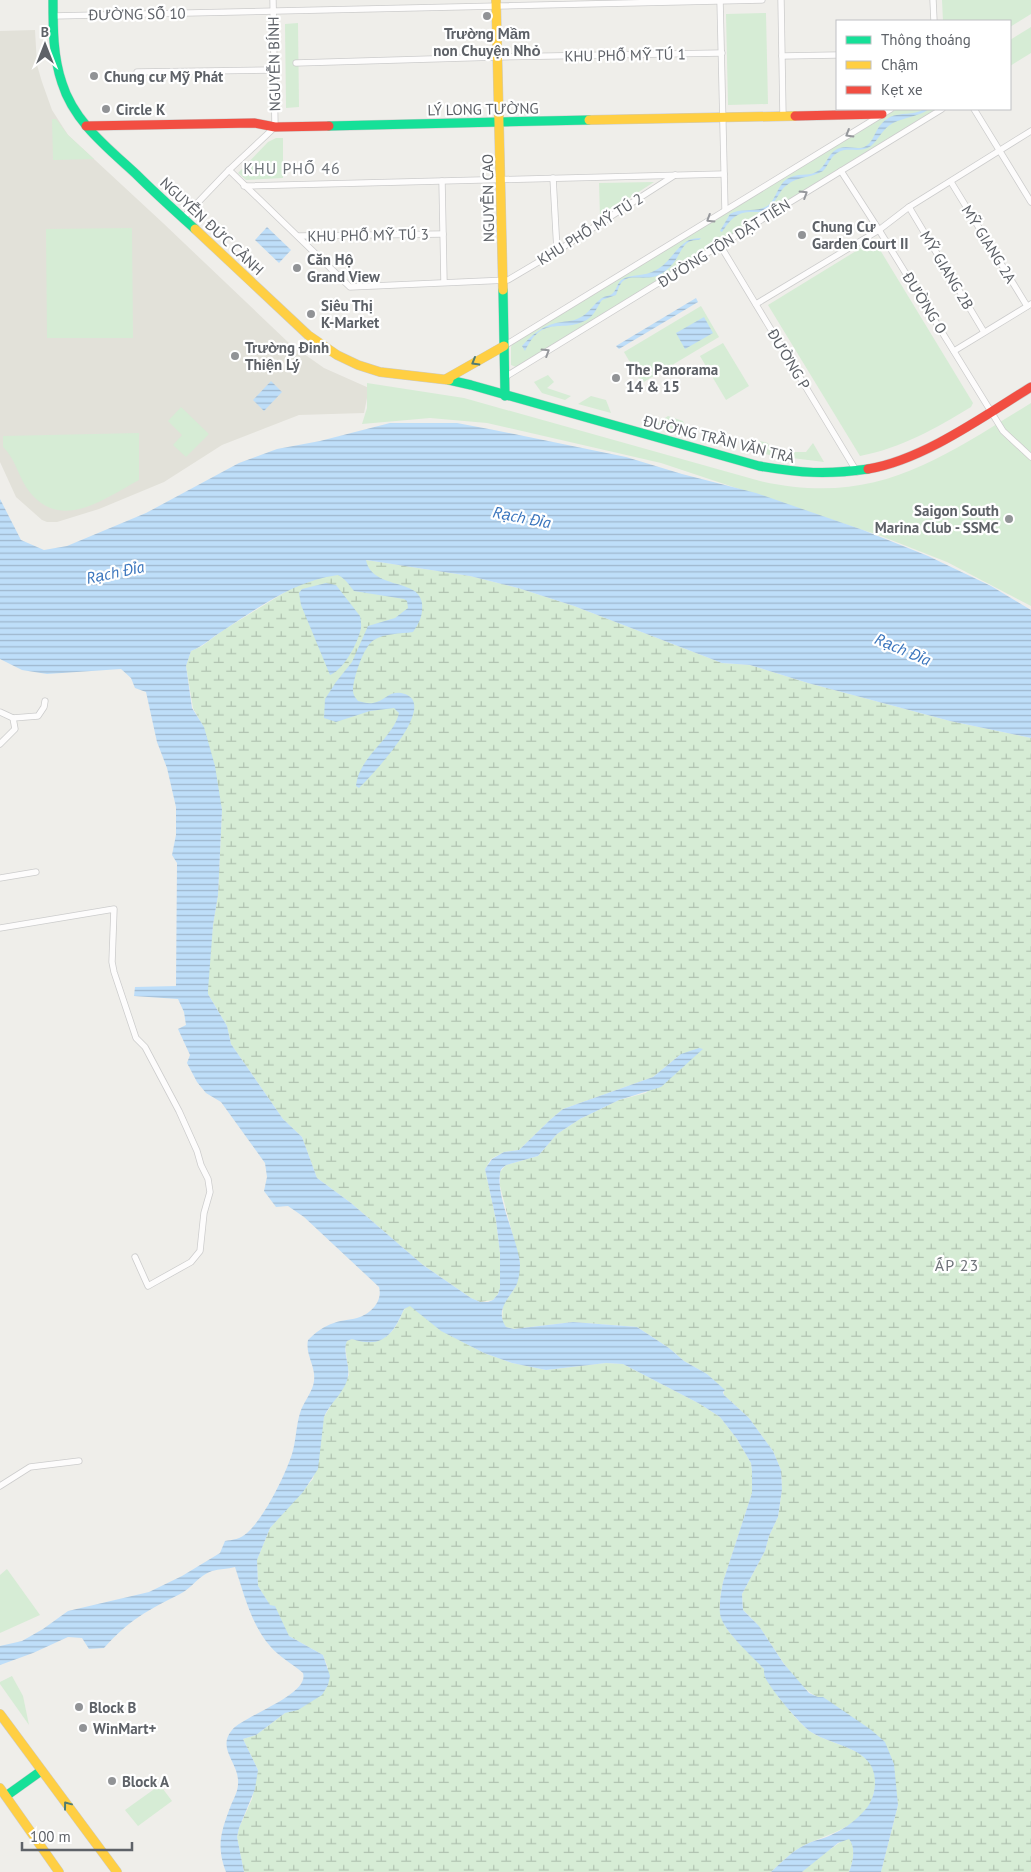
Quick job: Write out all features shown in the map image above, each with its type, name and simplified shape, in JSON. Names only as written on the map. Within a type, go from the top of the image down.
[{"type":"main road","name":"NGUYỄN ĐỨC CẢNH","points":[[53,0],[54,51],[58,74],[70,104],[86,126],[308,335],[328,350],[348,361],[382,373],[446,379],[505,396]]},
{"type":"main road","name":"NGUYỄN CAO","points":[[496,3],[505,396]]},
{"type":"main road","name":"LÝ LONG TƯỜNG","points":[[86,126],[254,123],[275,127],[882,114]]},
{"type":"main road","points":[[446,379],[504,346]]},
{"type":"main road","name":"ĐƯỜNG TRẦN VĂN TRÀ","points":[[505,396],[772,470],[809,474],[857,472],[893,463],[922,452],[1031,387]]},
{"type":"main road","points":[[0,1714],[117,1872]]},
{"type":"main road","points":[[41,1771],[3,1792],[59,1872]]},
{"type":"street","name":"NGUYỄN BÍNH","points":[[273,0],[275,127]]},
{"type":"street","points":[[720,0],[724,210]]},
{"type":"street","name":"ĐƯỜNG SỐ 10","points":[[53,16],[496,3],[762,0]]},
{"type":"street","points":[[781,0],[783,116]]},
{"type":"street","points":[[933,0],[934,20]]},
{"type":"street","name":"KHU PHỐ MỸ TÚ 1","points":[[296,64],[498,57],[722,54]]},
{"type":"street","points":[[782,56],[836,55]]},
{"type":"street","points":[[137,72],[274,70]]},
{"type":"street","name":"ĐƯỜNG TÔN DẬT TIÊN","points":[[504,346],[889,110]]},
{"type":"street","name":"ĐƯỜNG TÔN DẬT TIÊN","points":[[505,377],[940,110]]},
{"type":"street","points":[[975,110],[1031,202]]},
{"type":"street","points":[[183,218],[229,170],[275,127]]},
{"type":"street","points":[[756,304],[880,230],[909,208],[1031,131]]},
{"type":"street","name":"KHU PHỐ MỸ TÚ 3","points":[[229,170],[299,236],[443,234]]},
{"type":"street","name":"ĐƯỜNG O","points":[[841,171],[880,230],[1002,432],[1031,457]]},
{"type":"street","name":"KHU PHỐ MỸ TÚ 2","points":[[244,186],[724,174]]},
{"type":"street","name":"KHU PHỐ MỸ TÚ 2","points":[[503,280],[512,278],[675,175]]},
{"type":"street","points":[[553,178],[556,251]]},
{"type":"street","points":[[442,181],[444,282]]},
{"type":"street","name":"MỸ GIANG 2A","points":[[950,182],[1029,305]]},
{"type":"street","name":"MỸ GIANG 2B","points":[[909,208],[984,332]]},
{"type":"street","points":[[299,236],[350,287],[503,280]]},
{"type":"street","name":"ĐƯỜNG P","points":[[720,245],[857,472]]},
{"type":"street","points":[[954,351],[1029,305]]},
{"type":"street","points":[[0,712],[13,718],[38,716],[44,707],[45,701]]},
{"type":"street","points":[[0,744],[15,729],[13,718]]},
{"type":"street","points":[[0,878],[36,872]]},
{"type":"street","points":[[0,928],[114,909],[112,962],[132,1028],[136,1038],[144,1047],[180,1111],[208,1179],[210,1192],[204,1212],[200,1250],[191,1262],[148,1286],[135,1257]]},
{"type":"street","points":[[0,1486],[30,1467],[79,1460]]},
{"type":"shaded area","points":[[35,30],[37,65],[42,82],[52,110],[68,135],[290,344],[324,368],[369,388],[364,413],[299,415],[222,445],[164,482],[99,509],[57,522],[42,520],[16,497],[0,462],[0,31]]},
{"type":"green space","points":[[942,0],[1031,0],[1031,14],[1011,26],[1011,20],[943,20]]},
{"type":"green space","points":[[766,13],[768,104],[728,105],[726,14]]},
{"type":"green space","points":[[298,23],[299,107],[286,108],[285,24]]},
{"type":"green space","points":[[1031,27],[1031,53],[1011,65],[1011,39]]},
{"type":"green space","points":[[895,110],[934,110],[516,367],[511,365],[511,347],[513,343]]},
{"type":"green space","points":[[52,119],[56,119],[68,135],[94,159],[53,160]]},
{"type":"green space","points":[[276,138],[283,138],[283,178],[246,180],[238,173],[268,142]]},
{"type":"green space","points":[[654,182],[600,217],[599,183]]},
{"type":"green space","points":[[132,228],[133,338],[47,338],[46,229]]},
{"type":"green space","points":[[874,240],[973,403],[971,407],[917,437],[890,448],[860,456],[768,305]]},
{"type":"green space","points":[[701,306],[719,337],[642,383],[624,352]]},
{"type":"green space","points":[[723,343],[749,386],[726,400],[700,356]]},
{"type":"green space","points":[[548,375],[554,382],[547,388],[571,396],[565,400],[542,393],[534,382]]},
{"type":"green space","points":[[367,383],[464,398],[760,481],[801,487],[838,488],[872,483],[904,473],[935,460],[966,443],[1031,403],[1031,606],[947,562],[881,536],[661,463],[487,423],[430,418],[362,424],[367,408]]},
{"type":"green space","points":[[591,396],[606,400],[611,413],[578,404]]},
{"type":"green space","points":[[181,407],[209,434],[186,457],[173,445],[182,435],[168,421]]},
{"type":"green space","points":[[668,416],[683,421],[688,434],[656,424]]},
{"type":"green space","points":[[139,433],[139,480],[81,509],[66,511],[52,509],[39,501],[26,487],[13,461],[3,447],[3,436]]},
{"type":"green space","points":[[752,439],[768,443],[773,456],[740,447]]},
{"type":"green space","points":[[813,443],[824,462],[792,458],[789,452],[806,452]]},
{"type":"green space","points":[[366,560],[470,576],[518,588],[574,606],[722,663],[750,665],[808,683],[950,721],[1031,738],[1031,1872],[881,1872],[898,1805],[896,1791],[818,1697],[801,1685],[793,1676],[758,1625],[743,1610],[742,1594],[765,1551],[769,1536],[778,1517],[782,1489],[781,1470],[773,1451],[749,1418],[724,1395],[724,1390],[707,1374],[684,1361],[669,1348],[637,1327],[573,1322],[514,1329],[506,1327],[502,1322],[503,1305],[516,1286],[520,1263],[500,1186],[500,1172],[506,1165],[538,1156],[557,1134],[580,1119],[619,1100],[646,1093],[681,1054],[653,1077],[563,1109],[519,1150],[504,1152],[491,1159],[485,1169],[496,1220],[500,1253],[500,1288],[493,1300],[480,1302],[471,1298],[423,1265],[351,1203],[317,1178],[302,1137],[283,1119],[231,1044],[227,1026],[208,994],[207,984],[218,895],[222,810],[204,728],[193,708],[186,666],[191,651],[202,646],[222,631],[295,586],[320,577],[338,574]]},
{"type":"green space","points":[[408,1306],[411,1306],[442,1331],[484,1353],[512,1363],[546,1370],[606,1363],[623,1364],[700,1404],[720,1417],[737,1439],[751,1463],[752,1471],[752,1493],[723,1582],[720,1603],[721,1616],[728,1631],[764,1669],[778,1696],[802,1725],[818,1736],[859,1753],[871,1764],[875,1774],[873,1797],[868,1807],[854,1822],[799,1848],[771,1872],[244,1872],[237,1837],[252,1799],[258,1770],[243,1739],[256,1735],[285,1713],[328,1668],[323,1655],[289,1636],[258,1586],[257,1560],[270,1528],[313,1479],[324,1417],[349,1375],[345,1345],[347,1341],[352,1339],[366,1342],[373,1341],[390,1334],[403,1311]]},
{"type":"green space","points":[[7,1569],[40,1615],[0,1633],[0,1575]]},
{"type":"green space","points":[[12,1676],[23,1696],[29,1725],[0,1684],[0,1682]]},
{"type":"green space","points":[[160,1785],[172,1801],[138,1826],[125,1810]]},
{"type":"green space","points":[[845,1839],[849,1839],[853,1846],[853,1860],[849,1872],[802,1872],[819,1857]]},
{"type":"water","points":[[927,110],[890,125],[867,148],[845,150],[837,153],[823,171],[787,185],[767,209],[742,213],[731,220],[722,232],[720,231],[730,214],[767,206],[771,203],[783,182],[795,176],[820,170],[836,150],[843,147],[860,148],[866,146],[872,140],[881,124],[890,117]]},
{"type":"water","points":[[267,227],[291,250],[279,263],[255,240]]},
{"type":"water","points":[[701,238],[687,243],[674,262],[664,272],[653,277],[631,278],[623,281],[616,295],[602,300],[588,319],[570,325],[554,326],[539,332],[525,351],[522,346],[541,329],[551,324],[574,320],[582,316],[602,298],[612,294],[623,279],[656,270],[681,245],[687,241]]},
{"type":"water","points":[[696,298],[698,302],[619,349],[616,346]]},
{"type":"water","points":[[704,317],[713,333],[685,349],[676,333]]},
{"type":"water","points":[[271,381],[282,392],[264,411],[253,400]]},
{"type":"water","name":"Rạch Đỉa","points":[[390,423],[457,423],[494,430],[626,457],[756,493],[863,530],[928,556],[991,586],[1031,610],[1031,738],[950,721],[808,683],[750,665],[722,663],[574,606],[518,588],[470,576],[366,560],[370,569],[377,576],[405,586],[419,595],[422,611],[418,625],[413,632],[388,635],[374,640],[366,648],[360,663],[353,690],[358,701],[373,703],[391,694],[400,693],[405,694],[413,701],[414,712],[399,741],[359,788],[356,786],[358,775],[369,757],[396,722],[399,713],[394,708],[370,711],[336,722],[324,718],[325,699],[352,662],[368,626],[395,618],[408,608],[407,601],[354,591],[338,575],[322,578],[292,589],[251,612],[200,647],[191,651],[186,666],[192,708],[204,727],[215,766],[222,810],[218,895],[213,925],[208,994],[227,1026],[231,1044],[283,1119],[302,1137],[317,1178],[351,1203],[423,1265],[471,1298],[480,1302],[493,1300],[500,1288],[500,1253],[496,1220],[485,1169],[492,1159],[504,1152],[519,1150],[563,1109],[653,1077],[681,1054],[699,1048],[703,1049],[661,1087],[619,1100],[580,1119],[557,1134],[538,1156],[506,1165],[501,1170],[501,1194],[520,1263],[517,1284],[506,1300],[502,1310],[503,1321],[506,1327],[514,1329],[573,1322],[637,1327],[669,1348],[684,1361],[707,1374],[725,1390],[723,1392],[724,1395],[749,1418],[773,1451],[781,1470],[782,1489],[778,1517],[769,1536],[765,1551],[742,1594],[743,1610],[759,1626],[784,1664],[809,1693],[823,1697],[870,1729],[885,1742],[894,1764],[898,1805],[881,1872],[849,1872],[853,1860],[853,1846],[849,1839],[838,1843],[802,1872],[771,1872],[799,1848],[843,1829],[855,1820],[870,1804],[875,1782],[873,1770],[861,1755],[820,1737],[800,1722],[768,1682],[764,1669],[732,1635],[722,1621],[720,1606],[723,1582],[752,1493],[752,1471],[751,1463],[737,1439],[720,1417],[700,1404],[623,1364],[606,1363],[546,1370],[512,1363],[484,1353],[441,1331],[410,1306],[404,1309],[391,1333],[385,1338],[371,1342],[352,1339],[347,1341],[345,1349],[348,1367],[347,1381],[324,1417],[318,1469],[303,1492],[270,1528],[257,1560],[258,1586],[270,1605],[275,1606],[289,1636],[323,1655],[330,1676],[328,1685],[322,1695],[298,1710],[285,1713],[256,1735],[243,1739],[258,1770],[255,1789],[237,1837],[244,1872],[226,1872],[221,1854],[222,1831],[237,1792],[238,1784],[236,1769],[227,1750],[228,1737],[239,1724],[287,1697],[297,1689],[302,1681],[303,1673],[278,1654],[263,1637],[249,1608],[235,1567],[212,1571],[203,1575],[184,1591],[131,1623],[104,1648],[89,1649],[82,1638],[68,1637],[0,1665],[0,1646],[22,1641],[68,1611],[149,1592],[182,1576],[220,1553],[225,1541],[234,1540],[247,1533],[254,1526],[273,1496],[292,1454],[300,1413],[314,1381],[307,1345],[308,1340],[330,1324],[357,1318],[367,1313],[375,1306],[380,1292],[379,1287],[304,1217],[288,1206],[276,1207],[264,1191],[267,1177],[265,1163],[221,1102],[206,1093],[197,1082],[187,1063],[190,1055],[178,1029],[186,1025],[184,1012],[178,999],[134,996],[135,987],[176,986],[177,863],[172,855],[176,835],[176,807],[167,768],[157,742],[146,692],[135,688],[131,678],[121,669],[47,674],[22,670],[0,659],[0,499],[21,540],[44,550],[67,546],[146,513],[239,463],[277,449],[320,441]]},
{"type":"water","points":[[326,583],[336,585],[360,616],[361,624],[358,638],[349,656],[340,668],[330,675],[301,605],[299,593],[302,589]]},
{"type":"traffic: fast","points":[[53,0],[55,53],[62,83],[67,97],[75,110],[103,144],[195,229]]},
{"type":"traffic: fast","points":[[329,126],[589,120]]},
{"type":"traffic: fast","points":[[503,290],[505,396]]},
{"type":"traffic: fast","points":[[449,380],[759,466],[813,472],[868,469]]},
{"type":"traffic: fast","points":[[6,1796],[41,1771]]},
{"type":"traffic: slow","points":[[496,0],[503,290]]},
{"type":"traffic: slow","points":[[589,120],[795,116]]},
{"type":"traffic: slow","points":[[195,229],[308,335],[337,355],[358,365],[380,372],[449,380]]},
{"type":"traffic: slow","points":[[446,379],[504,346]]},
{"type":"traffic: slow","points":[[0,1714],[117,1872]]},
{"type":"traffic: slow","points":[[0,1788],[59,1872]]},
{"type":"traffic: jam","points":[[795,116],[882,114]]},
{"type":"traffic: jam","points":[[86,126],[254,123],[275,127],[329,126]]},
{"type":"traffic: jam","points":[[868,469],[910,456],[953,436],[1031,387]]},
{"type":"place","name":"Trường Mầm non Chuyện Nhỏ","points":[[487,16]]},
{"type":"place","name":"Chung cư Mỹ Phát","points":[[94,76]]},
{"type":"place","name":"Circle K","points":[[106,109]]},
{"type":"place","name":"Chung Cư Garden Court II","points":[[802,235]]},
{"type":"place","name":"Căn Hộ Grand View","points":[[297,268]]},
{"type":"place","name":"Siêu Thị K-Market","points":[[311,314]]},
{"type":"place","name":"Trường Đinh Thiện Lý","points":[[235,356]]},
{"type":"place","name":"The Panorama 14 & 15","points":[[616,378]]},
{"type":"place","name":"Saigon South Marina Club - SSMC","points":[[1009,519]]},
{"type":"place","name":"Block B","points":[[79,1707]]},
{"type":"place","name":"WinMart+","points":[[83,1728]]},
{"type":"place","name":"Block A","points":[[112,1781]]},
{"type":"district","name":"KHU PHỐ 46","points":[[292,168]]},
{"type":"district","name":"ẤP 23","points":[[957,1265]]}]
